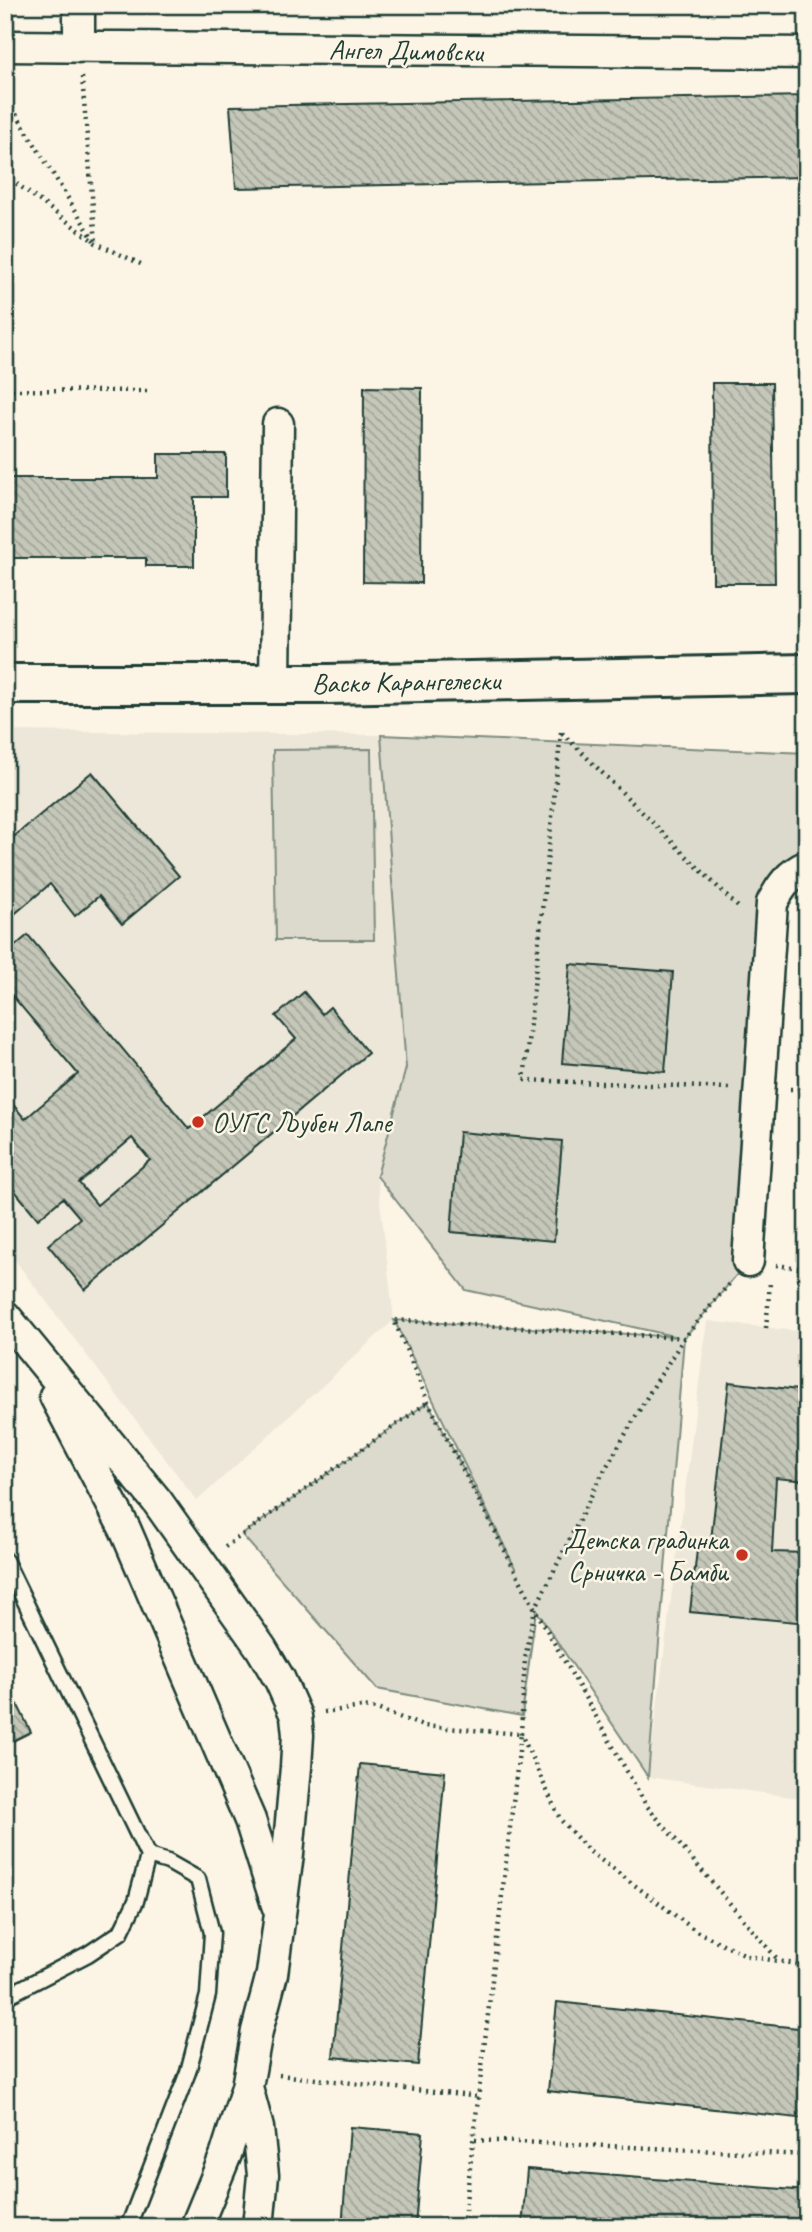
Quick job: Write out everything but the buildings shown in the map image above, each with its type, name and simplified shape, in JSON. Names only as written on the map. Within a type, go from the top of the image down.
[{"type":"street","points":[[79,5],[79,47]]},
{"type":"street","name":"Ангел Димовски","points":[[5,46],[807,53]]},
{"type":"street","points":[[275,683],[278,424]]},
{"type":"street","name":"Васко Карангелески","points":[[5,684],[328,684],[807,674]]},
{"type":"street","points":[[760,1269],[760,1089],[772,903],[781,886],[795,871],[807,866]]},
{"type":"street","points":[[5,1316],[157,1501],[261,1648],[280,1680],[296,1716],[298,1735],[291,1829],[272,1974],[248,2079],[226,2154],[196,2227]]},
{"type":"street","points":[[25,1340],[125,1529],[250,1821],[279,1912]]},
{"type":"street","points":[[248,2079],[258,2128],[263,2175],[258,2227]]},
{"type":"lane","points":[[5,1560],[148,1856],[136,1901],[121,1932],[88,1954],[5,1997]]},
{"type":"lane","points":[[128,2227],[188,2071],[208,1995],[212,1933],[198,1880],[168,1862],[148,1856]]},
{"type":"path","points":[[79,47],[96,243]]},
{"type":"path","points":[[5,96],[96,243]]},
{"type":"path","points":[[5,175],[96,243],[143,265]]},
{"type":"path","points":[[5,390],[148,391]]},
{"type":"path","points":[[760,1089],[524,1080],[561,732],[770,938]]},
{"type":"path","points":[[760,1269],[766,1328]]},
{"type":"path","points":[[463,2227],[521,1734],[525,1659],[535,1609],[600,1478],[684,1338],[760,1269]]},
{"type":"path","points":[[684,1338],[394,1320],[428,1402],[535,1609],[646,1805],[779,1961]]},
{"type":"path","points":[[201,1563],[428,1402]]},
{"type":"path","points":[[296,1716],[362,1707],[377,1709],[422,1726],[521,1734]]},
{"type":"path","points":[[521,1734],[560,1819],[589,1851],[696,1931],[748,1956],[807,1966]]},
{"type":"path","points":[[248,2079],[480,2097]]},
{"type":"path","points":[[475,2140],[807,2155]]},
{"type":"shaded area","name":"ОУГС Љубен Лапе","points":[[5,731],[381,735],[406,1068],[377,1176],[394,1320],[197,1501],[5,1247]]},
{"type":"shaded area","points":[[381,735],[807,753],[807,866],[781,885],[748,1261],[684,1338],[648,1777],[536,1610],[522,1716],[377,1689],[242,1535],[428,1402],[515,1568],[394,1320],[678,1337],[466,1290],[377,1176],[406,1068]]},
{"type":"shaded area","points":[[371,749],[374,940],[276,940],[273,750]]},
{"type":"shaded area","name":"Детска градинка Срничка - Бамби","points":[[707,1321],[807,1332],[807,1799],[648,1777]]},
{"type":"place","name":"ОУГС Љубен Лапе","points":[[198,1122]]},
{"type":"place","name":"Детска градинка Срничка - Бамби","points":[[742,1555]]}]
